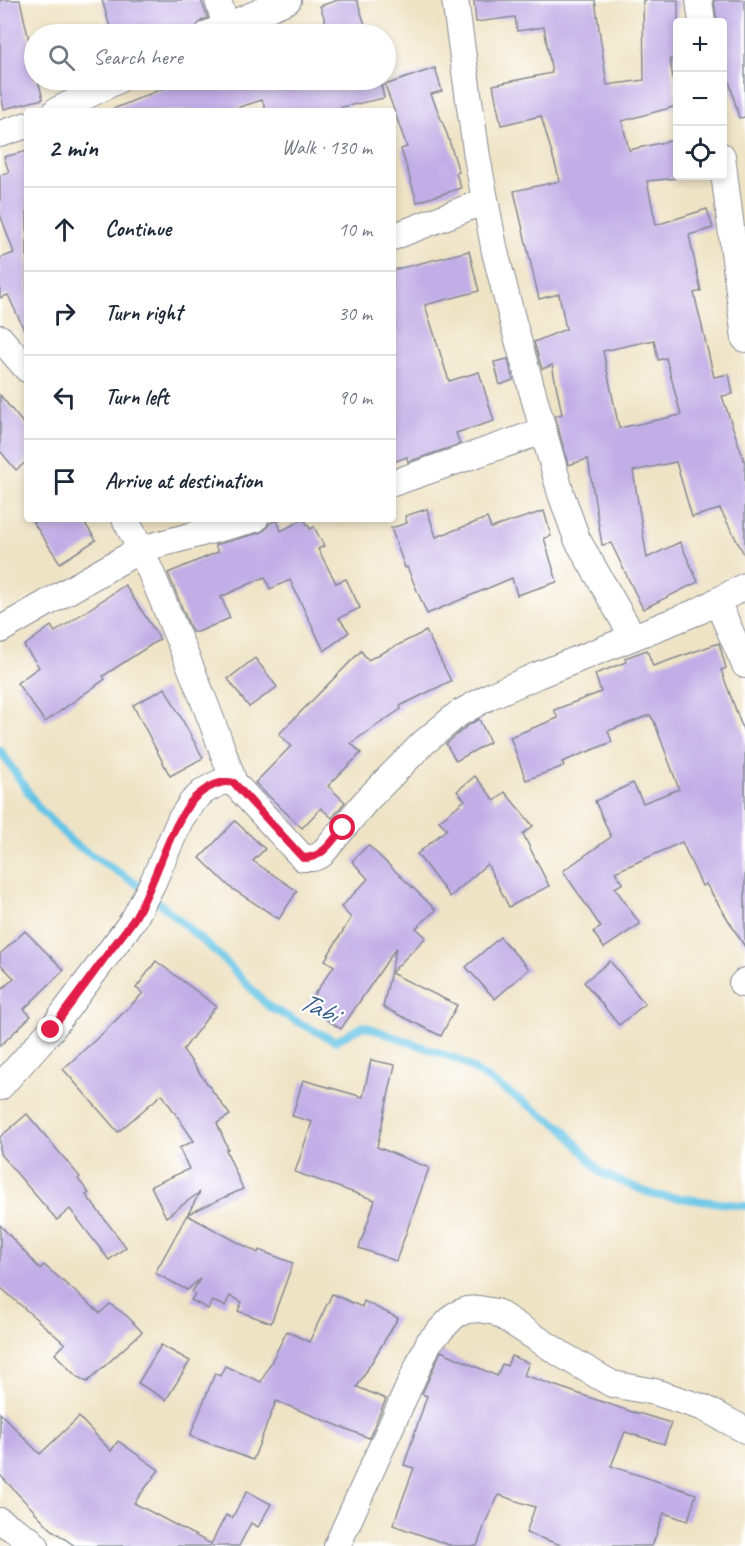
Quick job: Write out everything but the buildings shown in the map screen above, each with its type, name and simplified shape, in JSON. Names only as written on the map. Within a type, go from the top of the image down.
[{"type":"street","points":[[217,24],[218,0]]},
{"type":"street","points":[[231,24],[288,0]]},
{"type":"street","points":[[455,0],[477,157],[495,252],[543,431],[577,539],[633,637]]},
{"type":"street","points":[[699,0],[701,18]]},
{"type":"street","points":[[62,108],[98,90]]},
{"type":"street","points":[[0,134],[24,126]]},
{"type":"street","points":[[726,180],[745,339]]},
{"type":"street","points":[[396,236],[486,201]]},
{"type":"street","points":[[0,338],[24,366]]},
{"type":"street","points":[[396,482],[543,431]]},
{"type":"street","points":[[127,522],[141,549],[215,727],[234,783],[303,858],[321,855],[365,802],[422,744],[458,714],[490,696],[538,675],[699,611],[745,586]]},
{"type":"street","points":[[0,630],[141,549],[244,522]]},
{"type":"street","points":[[717,601],[745,665]]},
{"type":"street","points":[[0,1087],[51,1030],[134,919],[180,820],[192,802],[204,791],[219,783],[228,781],[234,783]]},
{"type":"street","points":[[337,1546],[429,1342],[454,1315],[467,1310],[479,1309],[496,1312],[612,1384],[655,1392],[704,1408],[745,1430]]},
{"type":"street","points":[[0,1521],[36,1546]]},
{"type":"waterway","name":"Tabi","points":[[0,750],[39,808],[73,843],[140,886],[218,954],[269,1007],[335,1041],[364,1026],[459,1060],[563,1128],[601,1173],[654,1195],[745,1206]]},
{"type":"route","points":[[51,1030],[134,919],[180,820],[192,802],[204,791],[219,783],[228,781],[234,783],[303,858],[321,855],[343,828]]}]
